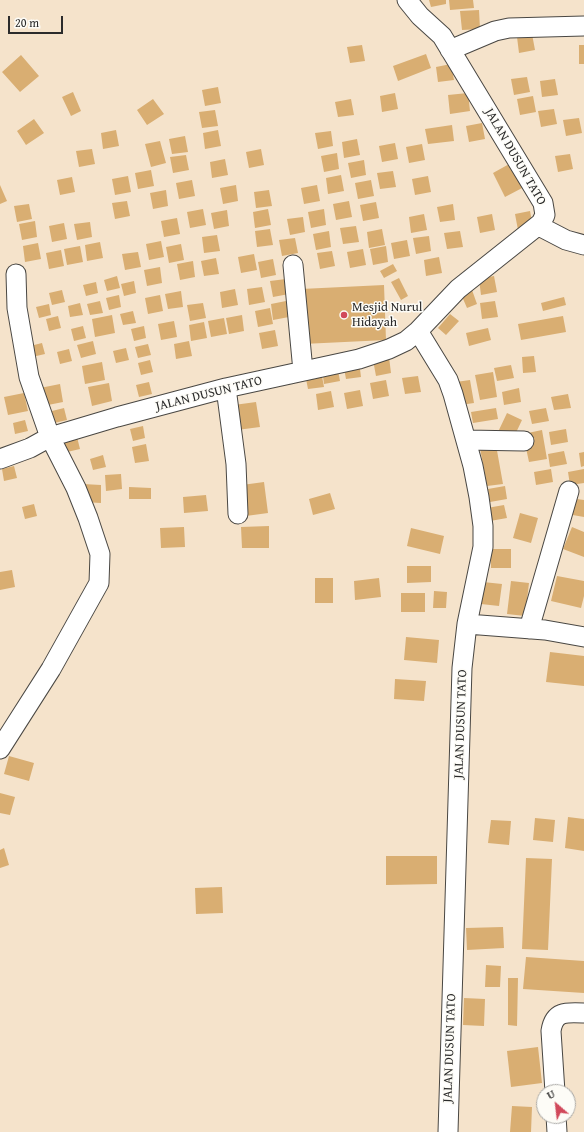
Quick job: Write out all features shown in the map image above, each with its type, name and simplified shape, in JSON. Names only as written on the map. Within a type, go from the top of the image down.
[{"type":"street","name":"JALAN DUSUN TATO","points":[[0,459],[30,448],[50,438],[117,417],[226,388],[359,359],[389,349],[406,341],[418,331],[458,289],[484,267],[502,256],[539,226],[545,215],[543,203],[442,36],[420,16],[407,0]]},
{"type":"street","points":[[450,50],[495,31],[509,28],[584,26]]},
{"type":"street","points":[[539,226],[566,240],[584,245]]},
{"type":"street","points":[[293,265],[303,371]]},
{"type":"street","points":[[0,750],[50,670],[98,583],[100,554],[76,488],[50,438],[29,377],[17,308],[16,274]]},
{"type":"street","name":"JALAN DUSUN TATO","points":[[418,331],[448,380],[466,440],[479,497],[483,526],[483,547],[467,624],[462,676],[448,1132]]},
{"type":"street","points":[[226,388],[236,464],[238,514]]},
{"type":"street","points":[[466,440],[524,441]]},
{"type":"street","points":[[529,629],[569,490]]},
{"type":"street","points":[[467,624],[529,629],[584,637]]},
{"type":"street","points":[[554,1084],[550,1032],[552,1022],[559,1014],[570,1012],[584,1013]]},
{"type":"building","points":[[429,0],[446,0],[446,4],[431,7]]},
{"type":"building","points":[[449,0],[473,0],[474,8],[450,10]]},
{"type":"building","points":[[479,10],[480,29],[462,30],[460,11]]},
{"type":"building","points":[[532,34],[535,50],[519,53],[517,37]]},
{"type":"building","points":[[362,45],[365,61],[350,63],[347,47]]},
{"type":"building","points":[[579,45],[584,45],[584,64],[579,64]]},
{"type":"building","points":[[426,54],[431,68],[398,81],[393,66]]},
{"type":"building","points":[[21,55],[39,76],[20,92],[2,72]]},
{"type":"building","points":[[451,64],[454,80],[438,82],[436,67]]},
{"type":"building","points":[[527,77],[530,92],[514,95],[511,79]]},
{"type":"building","points":[[555,79],[558,95],[542,97],[540,81]]},
{"type":"building","points":[[218,87],[221,103],[205,106],[202,90]]},
{"type":"building","points":[[73,92],[81,111],[71,116],[62,97]]},
{"type":"building","points":[[395,93],[398,109],[382,112],[380,96]]},
{"type":"building","points":[[468,93],[470,111],[450,114],[448,95]]},
{"type":"building","points":[[533,96],[536,112],[520,115],[517,99]]},
{"type":"building","points":[[153,99],[164,114],[147,125],[137,110]]},
{"type":"building","points":[[351,99],[354,115],[338,117],[335,102]]},
{"type":"building","points":[[554,109],[557,124],[541,127],[538,111]]},
{"type":"building","points":[[215,110],[218,126],[202,128],[199,112]]},
{"type":"building","points":[[579,118],[582,133],[566,136],[563,120]]},
{"type":"building","points":[[34,119],[44,133],[26,145],[17,131]]},
{"type":"building","points":[[482,123],[485,139],[469,142],[466,126]]},
{"type":"building","points":[[452,125],[454,141],[428,144],[425,129]]},
{"type":"building","points":[[116,130],[119,146],[103,149],[101,133]]},
{"type":"building","points":[[218,130],[221,146],[205,149],[203,133]]},
{"type":"building","points":[[331,131],[333,146],[318,149],[315,133]]},
{"type":"building","points":[[185,136],[188,152],[172,154],[169,139]]},
{"type":"building","points":[[357,139],[360,155],[344,158],[342,142]]},
{"type":"building","points":[[160,141],[166,163],[151,167],[145,144]]},
{"type":"building","points":[[395,143],[398,159],[382,162],[379,146]]},
{"type":"building","points":[[422,144],[425,160],[409,163],[406,147]]},
{"type":"building","points":[[92,149],[95,164],[79,167],[76,151]]},
{"type":"building","points":[[261,149],[264,165],[249,168],[246,152]]},
{"type":"building","points":[[337,153],[339,169],[324,172],[321,156]]},
{"type":"building","points":[[570,154],[573,169],[558,172],[555,156]]},
{"type":"building","points":[[186,155],[189,170],[173,173],[170,157]]},
{"type":"building","points":[[225,159],[228,175],[212,178],[210,162]]},
{"type":"building","points":[[364,160],[366,175],[351,178],[348,163]]},
{"type":"building","points":[[511,163],[524,187],[505,197],[493,173]]},
{"type":"building","points":[[151,170],[154,186],[138,189],[135,173]]},
{"type":"building","points":[[393,171],[396,187],[380,189],[377,173]]},
{"type":"building","points":[[341,175],[344,191],[328,194],[326,178]]},
{"type":"building","points":[[128,176],[131,192],[115,195],[112,179]]},
{"type":"building","points":[[428,176],[431,192],[415,195],[412,179]]},
{"type":"building","points":[[72,177],[75,192],[60,195],[57,180]]},
{"type":"building","points":[[192,180],[195,196],[179,199],[176,183]]},
{"type":"building","points":[[371,180],[374,196],[358,199],[355,183]]},
{"type":"building","points":[[0,185],[7,201],[0,204]]},
{"type":"building","points":[[236,185],[238,201],[223,204],[220,188]]},
{"type":"building","points":[[317,185],[320,201],[304,204],[301,188]]},
{"type":"building","points":[[166,190],[168,206],[153,209],[150,193]]},
{"type":"building","points":[[269,190],[272,206],[256,208],[254,192]]},
{"type":"building","points":[[127,201],[130,216],[115,219],[112,203]]},
{"type":"building","points":[[349,201],[352,217],[336,220],[333,204]]},
{"type":"building","points":[[376,202],[379,218],[363,221],[360,205]]},
{"type":"building","points":[[29,204],[32,219],[17,222],[14,206]]},
{"type":"building","points":[[453,204],[455,220],[440,222],[437,207]]},
{"type":"building","points":[[203,209],[206,225],[190,228],[187,212]]},
{"type":"building","points":[[268,209],[271,225],[255,228],[253,212]]},
{"type":"building","points":[[324,209],[326,225],[311,228],[308,212]]},
{"type":"building","points":[[227,210],[229,226],[214,229],[211,213]]},
{"type":"building","points":[[530,211],[533,227],[518,230],[515,214]]},
{"type":"building","points":[[424,214],[427,230],[411,233],[409,217]]},
{"type":"building","points":[[492,214],[495,230],[480,233],[477,217]]},
{"type":"building","points":[[303,217],[305,232],[290,235],[287,219]]},
{"type":"building","points":[[177,218],[180,234],[164,237],[161,221]]},
{"type":"building","points":[[35,221],[37,237],[22,240],[19,224]]},
{"type":"building","points":[[90,222],[92,237],[77,240],[74,224]]},
{"type":"building","points":[[64,223],[67,239],[52,242],[49,226]]},
{"type":"building","points":[[356,226],[359,242],[343,244],[340,228]]},
{"type":"building","points":[[270,229],[273,245],[257,247],[255,231]]},
{"type":"building","points":[[382,229],[385,245],[369,248],[367,232]]},
{"type":"building","points":[[329,231],[331,247],[316,250],[313,234]]},
{"type":"building","points":[[460,231],[463,247],[447,249],[444,233]]},
{"type":"building","points":[[217,235],[220,251],[204,253],[202,237]]},
{"type":"building","points":[[429,236],[431,251],[416,254],[413,238]]},
{"type":"building","points":[[295,238],[298,253],[282,256],[279,240]]},
{"type":"building","points":[[407,240],[410,256],[394,259],[391,243]]},
{"type":"building","points":[[161,241],[164,257],[149,260],[146,244]]},
{"type":"building","points":[[100,242],[103,258],[87,261],[85,245]]},
{"type":"building","points":[[38,243],[41,259],[25,262],[23,246]]},
{"type":"building","points":[[181,244],[184,260],[169,263],[166,247]]},
{"type":"building","points":[[80,246],[83,262],[67,265],[64,249]]},
{"type":"building","points":[[386,246],[388,262],[373,265],[370,249]]},
{"type":"building","points":[[363,249],[366,265],[350,268],[347,252]]},
{"type":"building","points":[[61,250],[64,266],[49,269],[46,253]]},
{"type":"building","points":[[332,251],[335,266],[320,269],[317,253]]},
{"type":"building","points":[[138,252],[141,267],[125,270],[122,254]]},
{"type":"building","points":[[254,254],[257,270],[241,273],[238,257]]},
{"type":"building","points":[[439,257],[442,273],[426,276],[424,260]]},
{"type":"building","points":[[216,258],[219,274],[204,276],[201,261]]},
{"type":"building","points":[[273,259],[276,275],[261,278],[258,262]]},
{"type":"building","points":[[193,261],[195,277],[180,280],[177,264]]},
{"type":"building","points":[[393,264],[397,271],[384,278],[380,271]]},
{"type":"building","points":[[160,267],[162,283],[147,286],[144,270]]},
{"type":"building","points":[[117,276],[120,288],[107,291],[104,280]]},
{"type":"building","points":[[494,276],[497,292],[481,295],[479,279]]},
{"type":"building","points":[[399,278],[408,296],[401,300],[391,282]]},
{"type":"building","points":[[286,279],[289,294],[273,297],[270,281]]},
{"type":"building","points":[[134,281],[136,293],[124,296],[121,284]]},
{"type":"building","points":[[96,282],[98,293],[86,296],[83,285]]},
{"type":"building","name":"Mesjid Nurul Hidayah","points":[[384,285],[386,340],[303,344],[301,289]]},
{"type":"building","points":[[262,287],[265,302],[249,305],[247,289]]},
{"type":"building","points":[[235,289],[238,305],[222,308],[220,292]]},
{"type":"building","points":[[62,290],[65,302],[52,305],[49,293]]},
{"type":"building","points":[[472,290],[477,304],[467,308],[461,294]]},
{"type":"building","points":[[181,291],[183,307],[168,309],[165,294]]},
{"type":"building","points":[[119,295],[121,307],[109,310],[106,298]]},
{"type":"building","points":[[160,295],[163,311],[148,314],[145,298]]},
{"type":"building","points":[[564,297],[566,305],[543,311],[541,303]]},
{"type":"building","points":[[100,301],[103,313],[90,315],[87,304]]},
{"type":"building","points":[[286,301],[289,317],[273,320],[271,304]]},
{"type":"building","points":[[495,301],[498,317],[482,319],[480,303]]},
{"type":"building","points":[[80,303],[83,315],[70,317],[68,306]]},
{"type":"building","points":[[203,303],[206,318],[190,321],[187,305]]},
{"type":"building","points":[[49,304],[51,315],[39,318],[36,307]]},
{"type":"building","points":[[270,308],[273,324],[258,327],[255,311]]},
{"type":"building","points":[[133,311],[136,323],[123,325],[120,314]]},
{"type":"building","points":[[450,314],[459,321],[446,335],[438,328]]},
{"type":"building","points":[[112,315],[115,333],[95,337],[92,319]]},
{"type":"building","points":[[242,315],[244,331],[229,334],[226,318]]},
{"type":"building","points":[[58,316],[61,328],[49,331],[46,319]]},
{"type":"building","points":[[563,316],[566,332],[521,340],[518,324]]},
{"type":"building","points":[[224,318],[227,334],[211,337],[208,321]]},
{"type":"building","points":[[174,321],[177,337],[161,340],[158,324]]},
{"type":"building","points":[[204,322],[207,338],[191,341],[189,325]]},
{"type":"building","points":[[83,326],[86,338],[74,341],[71,329]]},
{"type":"building","points":[[144,326],[146,338],[134,341],[131,329]]},
{"type":"building","points":[[488,328],[491,340],[469,346],[466,333]]},
{"type":"building","points":[[275,330],[278,346],[262,349],[259,333]]},
{"type":"building","points":[[93,341],[96,354],[81,358],[77,345]]},
{"type":"building","points":[[189,341],[192,356],[176,359],[174,344]]},
{"type":"building","points":[[42,343],[45,354],[32,357],[30,346]]},
{"type":"building","points":[[148,344],[151,355],[138,358],[135,347]]},
{"type":"building","points":[[126,348],[129,360],[116,363],[113,351]]},
{"type":"building","points":[[69,349],[72,361],[60,364],[57,352]]},
{"type":"building","points":[[534,356],[536,372],[523,373],[522,357]]},
{"type":"building","points":[[389,357],[391,373],[376,376],[373,360]]},
{"type":"building","points":[[150,360],[153,372],[141,375],[138,363]]},
{"type":"building","points":[[359,361],[361,377],[346,379],[343,363]]},
{"type":"building","points":[[102,362],[105,380],[85,384],[82,366]]},
{"type":"building","points":[[337,365],[340,381],[324,384],[322,368]]},
{"type":"building","points":[[511,365],[514,378],[497,381],[494,368]]},
{"type":"building","points":[[321,371],[324,387],[308,389],[305,374]]},
{"type":"building","points":[[493,372],[497,397],[480,400],[475,375]]},
{"type":"building","points":[[418,376],[421,392],[405,394],[402,378]]},
{"type":"building","points":[[386,380],[389,396],[373,399],[370,383]]},
{"type":"building","points":[[470,380],[474,403],[460,405],[456,382]]},
{"type":"building","points":[[149,382],[152,394],[139,397],[136,385]]},
{"type":"building","points":[[109,383],[112,401],[92,406],[88,387]]},
{"type":"building","points":[[60,384],[63,402],[43,406],[40,388]]},
{"type":"building","points":[[519,388],[521,402],[504,405],[502,392]]},
{"type":"building","points":[[360,390],[363,406],[347,409],[344,393]]},
{"type":"building","points":[[331,391],[334,407],[318,410],[316,394]]},
{"type":"building","points":[[24,393],[28,411],[8,415],[4,397]]},
{"type":"building","points":[[568,394],[571,408],[554,410],[551,397]]},
{"type":"building","points":[[256,402],[260,427],[237,430],[234,405]]},
{"type":"building","points":[[64,408],[67,420],[54,423],[52,411]]},
{"type":"building","points":[[496,408],[498,419],[473,423],[471,412]]},
{"type":"building","points":[[546,408],[549,421],[532,424],[529,411]]},
{"type":"building","points":[[507,413],[522,420],[513,439],[498,432]]},
{"type":"building","points":[[25,420],[28,431],[15,434],[13,423]]},
{"type":"building","points":[[143,426],[145,438],[133,441],[130,429]]},
{"type":"building","points":[[566,429],[568,442],[551,445],[549,432]]},
{"type":"building","points":[[542,430],[547,459],[529,462],[523,434]]},
{"type":"building","points":[[77,437],[80,449],[67,452],[64,440]]},
{"type":"building","points":[[146,444],[149,461],[135,463],[132,447]]},
{"type":"building","points":[[496,445],[503,484],[487,486],[480,448]]},
{"type":"building","points":[[564,451],[567,464],[550,467],[548,454]]},
{"type":"building","points":[[584,452],[584,466],[581,467],[579,453]]},
{"type":"building","points":[[103,455],[106,467],[93,470],[90,459]]},
{"type":"building","points":[[14,466],[17,478],[4,481],[2,469]]},
{"type":"building","points":[[551,469],[553,482],[536,485],[534,472]]},
{"type":"building","points":[[584,469],[584,483],[570,485],[568,472]]},
{"type":"building","points":[[121,474],[122,489],[106,491],[105,475]]},
{"type":"building","points":[[264,482],[268,513],[246,516],[242,485]]},
{"type":"building","points":[[83,484],[101,485],[101,503],[83,502]]},
{"type":"building","points":[[505,486],[507,499],[490,502],[488,489]]},
{"type":"building","points":[[129,487],[151,488],[151,499],[129,499]]},
{"type":"building","points":[[330,493],[335,509],[313,515],[309,499]]},
{"type":"building","points":[[206,495],[208,511],[184,513],[183,497]]},
{"type":"building","points":[[569,498],[584,500],[584,517],[567,514]]},
{"type":"building","points":[[34,504],[37,516],[25,519],[22,507]]},
{"type":"building","points":[[504,505],[507,518],[490,521],[487,508]]},
{"type":"building","points":[[520,513],[538,518],[531,543],[513,538]]},
{"type":"building","points":[[269,526],[269,548],[242,548],[241,527]]},
{"type":"building","points":[[184,527],[185,547],[161,548],[160,528]]},
{"type":"building","points":[[572,527],[584,532],[584,557],[563,549]]},
{"type":"building","points":[[411,528],[444,536],[440,554],[407,546]]},
{"type":"building","points":[[491,549],[511,549],[511,568],[491,568]]},
{"type":"building","points":[[407,566],[431,566],[431,582],[407,583]]},
{"type":"building","points":[[12,570],[15,587],[0,590],[0,572]]},
{"type":"building","points":[[557,576],[584,581],[584,596],[581,608],[551,601]]},
{"type":"building","points":[[315,578],[333,578],[333,603],[315,603]]},
{"type":"building","points":[[379,578],[381,597],[355,600],[354,581]]},
{"type":"building","points":[[511,581],[529,583],[525,616],[507,614]]},
{"type":"building","points":[[483,582],[502,584],[499,606],[481,604]]},
{"type":"building","points":[[434,591],[447,592],[446,608],[433,608]]},
{"type":"building","points":[[401,593],[425,593],[425,612],[401,612]]},
{"type":"building","points":[[406,637],[439,640],[437,663],[404,660]]},
{"type":"building","points":[[550,652],[584,656],[584,686],[546,682]]},
{"type":"building","points":[[395,679],[426,681],[424,701],[394,699]]},
{"type":"building","points":[[9,756],[34,763],[29,781],[4,774]]},
{"type":"building","points":[[0,793],[15,797],[10,815],[0,813]]},
{"type":"building","points":[[568,817],[584,819],[584,851],[565,848]]},
{"type":"building","points":[[535,818],[555,820],[553,842],[533,840]]},
{"type":"building","points":[[491,820],[511,821],[509,845],[488,843]]},
{"type":"building","points":[[4,848],[9,865],[0,868],[0,850]]},
{"type":"building","points":[[386,856],[437,856],[437,884],[386,885]]},
{"type":"building","points":[[526,858],[552,859],[548,950],[522,949]]},
{"type":"building","points":[[222,887],[223,913],[196,914],[195,888]]},
{"type":"building","points":[[503,927],[504,948],[467,950],[466,928]]},
{"type":"building","points":[[526,957],[584,961],[584,993],[523,989]]},
{"type":"building","points":[[486,965],[501,966],[500,987],[485,987]]},
{"type":"building","points":[[508,978],[518,978],[517,1026],[508,1025]]},
{"type":"building","points":[[464,998],[485,999],[484,1026],[463,1025]]},
{"type":"building","points":[[538,1047],[542,1083],[511,1087],[507,1051]]},
{"type":"building","points":[[512,1106],[532,1107],[531,1132],[510,1132]]},
{"type":"place","name":"Mesjid Nurul Hidayah","points":[[344,315]]}]
